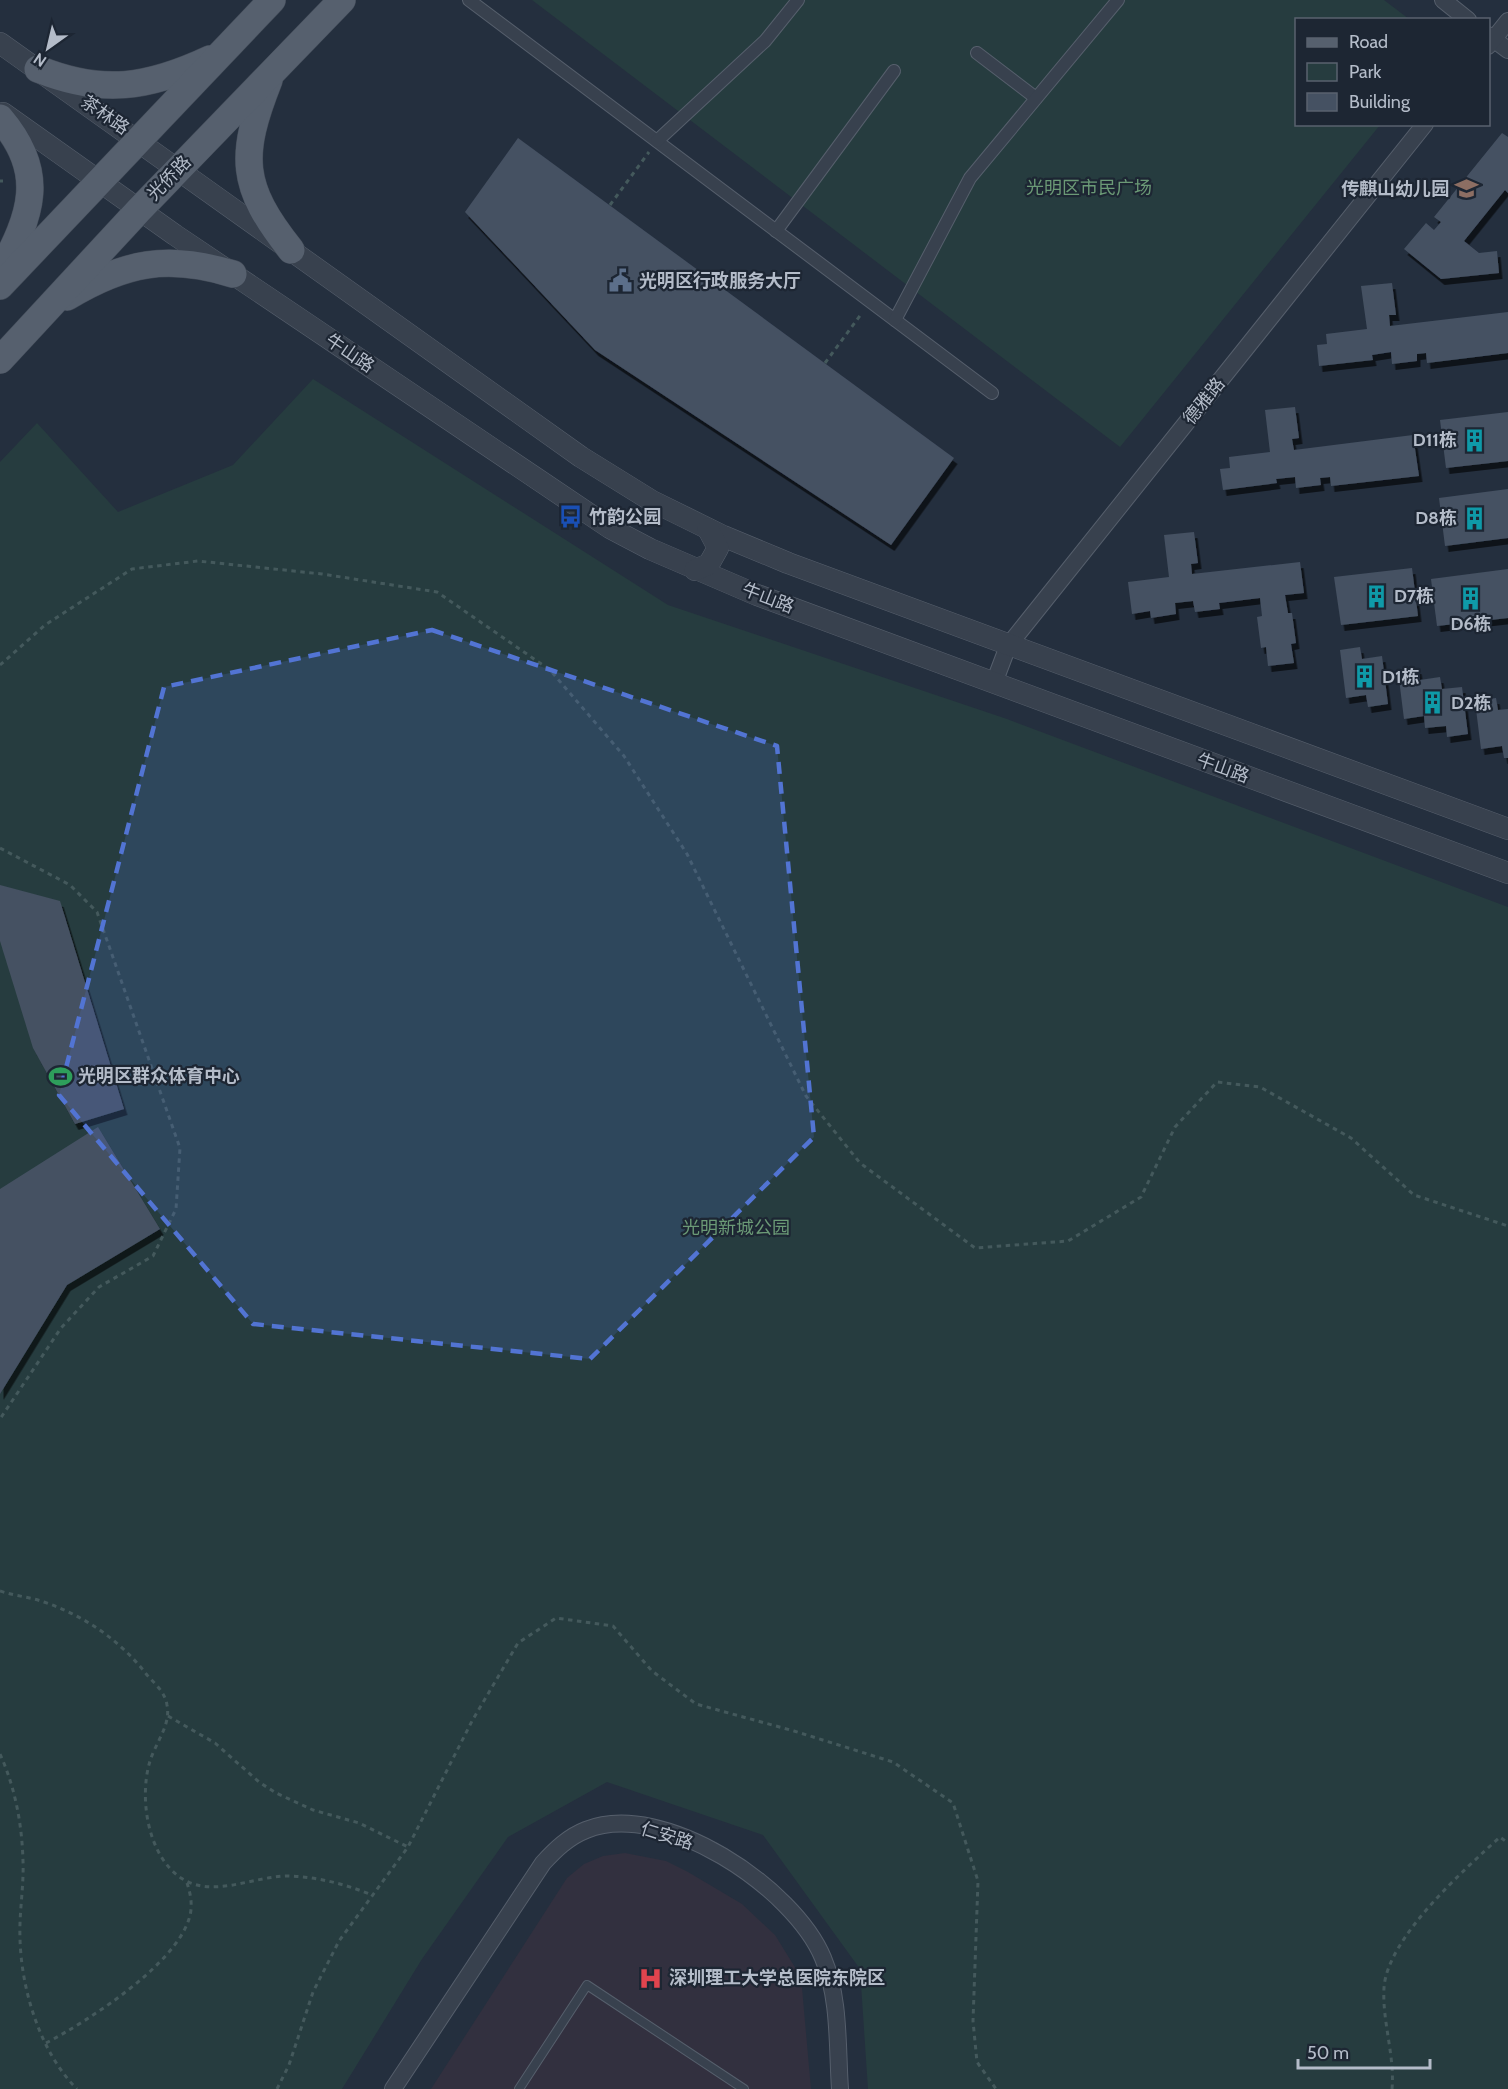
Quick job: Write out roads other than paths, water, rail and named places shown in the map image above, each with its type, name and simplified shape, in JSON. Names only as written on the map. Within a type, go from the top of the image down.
[{"type":"main road","points":[[0,286],[272,0]]},
{"type":"main road","name":"光侨路","points":[[0,360],[139,210],[342,0]]},
{"type":"main road","points":[[38,69],[75,82],[95,86],[125,86],[158,80],[220,55]]},
{"type":"main road","points":[[272,72],[251,135],[248,171],[255,199],[291,250]]},
{"type":"main road","points":[[0,118],[21,146],[32,180],[26,215],[0,273]]},
{"type":"main road","points":[[48,309],[84,287],[144,263],[188,263],[233,274]]},
{"type":"street","points":[[469,0],[992,393]]},
{"type":"street","points":[[657,141],[765,41],[798,0]]},
{"type":"street","points":[[895,320],[970,178],[1118,0]]},
{"type":"street","points":[[1443,0],[1466,18]]},
{"type":"street","points":[[1508,21],[1490,40],[1508,50]]},
{"type":"street","name":"茶林路","points":[[0,43],[179,169]]},
{"type":"street","points":[[977,53],[1036,98]]},
{"type":"street","points":[[776,231],[894,72]]},
{"type":"street","points":[[0,111],[99,182]]},
{"type":"street","name":"德雅路","points":[[994,683],[1008,646],[1423,126]]},
{"type":"street","points":[[179,169],[581,457],[652,501],[708,529],[788,564],[1508,830]]},
{"type":"street","name":"牛山路","points":[[99,182],[610,528],[695,570],[1508,873]]},
{"type":"street","points":[[695,570],[709,564],[718,548],[708,529]]},
{"type":"street","name":"仁安路","points":[[393,2089],[543,1863],[556,1849],[586,1830],[629,1824],[676,1834],[717,1855],[760,1881],[798,1916],[823,1958],[830,1981],[835,2004],[840,2089]]},
{"type":"lane","points":[[519,2089],[587,1985],[744,2089]]},
{"type":"place","name":"传麒山幼儿园","points":[[1467,189]]},
{"type":"place","name":"光明区行政服务大厅","points":[[621,281]]},
{"type":"place","name":"D11栋","points":[[1475,440]]},
{"type":"place","name":"竹韵公园","points":[[571,517]]},
{"type":"place","name":"D8栋","points":[[1475,518]]},
{"type":"place","name":"D7栋","points":[[1376,596]]},
{"type":"place","name":"D6栋","points":[[1471,598]]},
{"type":"place","name":"D1栋","points":[[1364,677]]},
{"type":"place","name":"D2栋","points":[[1433,703]]},
{"type":"place","name":"光明区群众体育中心","points":[[60,1076]]},
{"type":"place","name":"深圳理工大学总医院东院区","points":[[651,1978]]},
{"type":"park label","name":"光明区市民广场","points":[[1089,188]]},
{"type":"park label","name":"光明新城公园","points":[[736,1228]]}]
